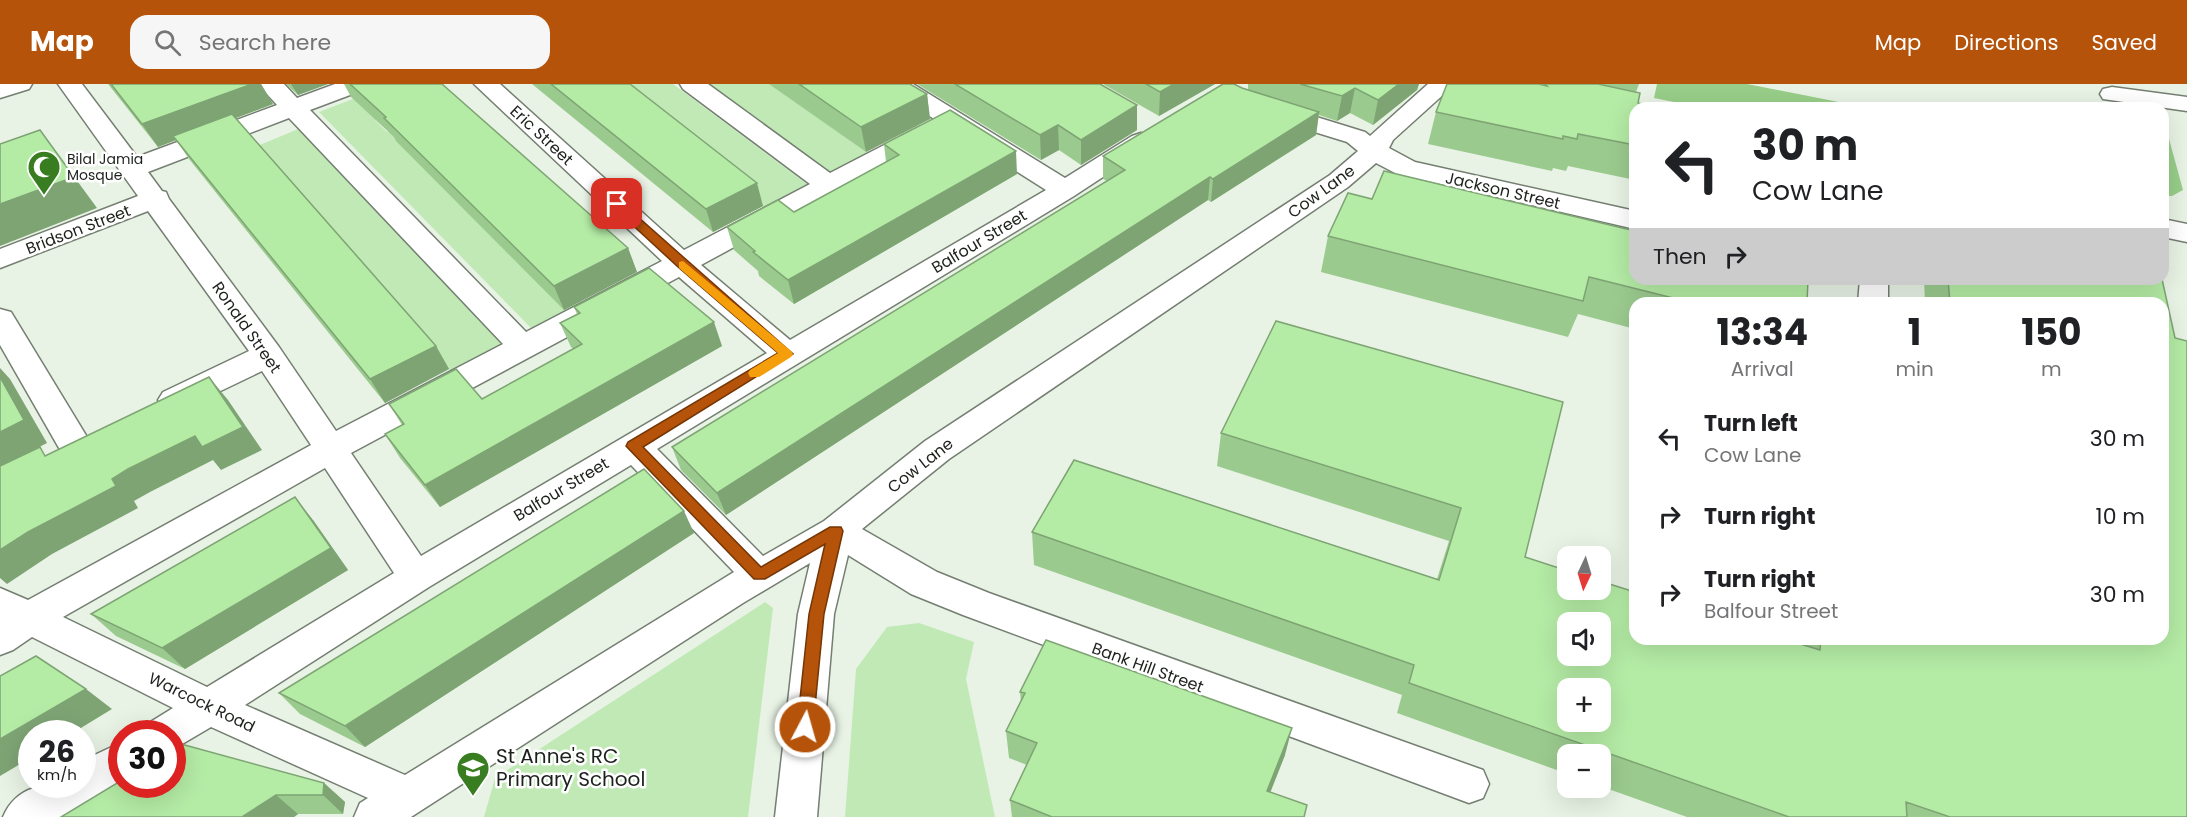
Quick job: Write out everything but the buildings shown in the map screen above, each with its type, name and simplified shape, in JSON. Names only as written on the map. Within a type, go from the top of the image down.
[{"type":"street","points":[[0,91],[20,84]]},
{"type":"street","name":"Ronald Street","points":[[70,84],[156,198],[268,355],[329,450],[416,577]]},
{"type":"street","points":[[270,84],[524,348]]},
{"type":"street","points":[[133,168],[357,84]]},
{"type":"street","name":"Eric Street","points":[[486,84],[682,264],[787,354]]},
{"type":"street","points":[[692,84],[829,185]]},
{"type":"street","points":[[896,84],[1065,190]]},
{"type":"street","name":"Cow Lane","points":[[391,806],[759,575],[836,531],[937,450],[1339,181],[1374,151],[1383,136],[1443,84]]},
{"type":"street","points":[[2184,84],[2187,91]]},
{"type":"street","points":[[2112,94],[2187,104]]},
{"type":"street","name":"Jackson Street","points":[[1249,104],[1356,137],[1374,151],[1406,168],[1629,219]]},
{"type":"street","points":[[0,639],[15,610],[524,348],[951,120]]},
{"type":"street","name":"Balfour Street","points":[[186,722],[416,577],[1065,190],[1156,125]]},
{"type":"street","name":"Bridson Street","points":[[0,259],[156,198]]},
{"type":"street","points":[[2169,229],[2187,233]]},
{"type":"street","points":[[0,319],[9,355],[86,441],[47,461]]},
{"type":"street","points":[[150,411],[268,355]]},
{"type":"street","points":[[633,446],[759,575]]},
{"type":"street","points":[[796,817],[816,614],[836,531]]},
{"type":"street","name":"Bank Hill Street","points":[[836,531],[924,583],[976,604],[1469,784]]},
{"type":"street","name":"Warcock Road","points":[[15,610],[210,708],[391,806]]},
{"type":"street","points":[[24,817],[57,798]]},
{"type":"green space","points":[[606,84],[673,84],[815,190],[771,213]]},
{"type":"green space","points":[[705,84],[770,84],[870,155],[829,176]]},
{"type":"green space","points":[[1657,84],[1747,84],[1838,102],[1674,102],[1654,98]]},
{"type":"green space","points":[[368,93],[390,114],[375,120],[387,132],[403,126],[586,306],[535,332],[319,112]]},
{"type":"green space","points":[[303,127],[507,349],[456,377],[255,147]]},
{"type":"green space","points":[[2169,139],[2183,190],[2169,196]]},
{"type":"green space","points":[[765,602],[773,608],[748,817],[484,817],[495,778]]},
{"type":"green space","points":[[919,623],[974,642],[966,679],[995,817],[845,817],[856,669],[887,627]]},
{"type":"slow traffic","points":[[683,265],[787,354],[754,373]]},
{"type":"place","name":"Bilal Jamia Mosque","points":[[44,196]]},
{"type":"place","name":"St Anne's RC Primary School","points":[[473,797]]},
{"type":"route","points":[[617,204],[682,264],[787,354],[633,446],[759,575],[836,531],[816,614],[805,727]]}]
